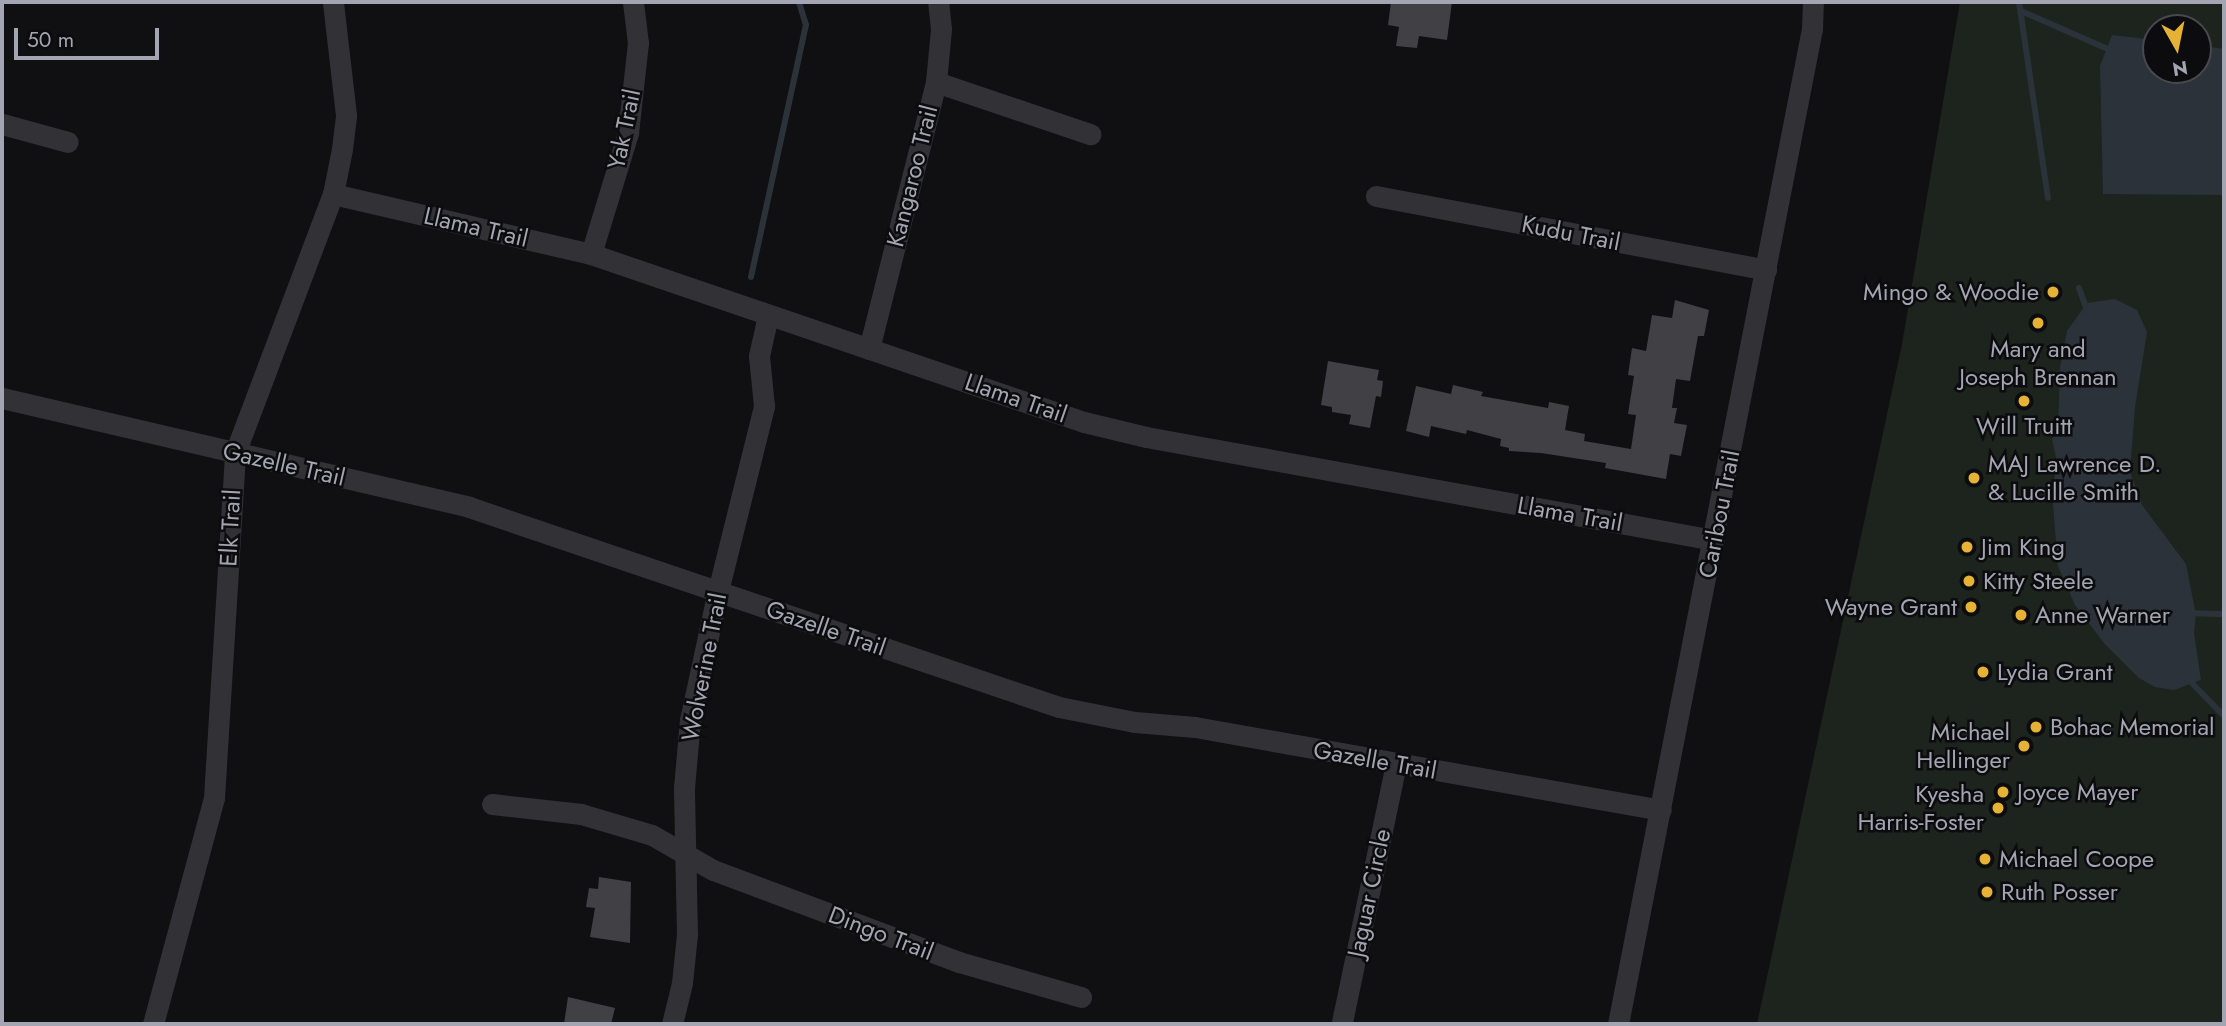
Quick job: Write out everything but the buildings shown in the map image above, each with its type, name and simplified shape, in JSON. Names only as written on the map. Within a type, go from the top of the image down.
[{"type":"street","name":"Elk Trail","points":[[153,1024],[214,798],[235,453],[333,194],[346,115],[332,2]]},
{"type":"street","name":"Yak Trail","points":[[591,254],[628,133],[638,43],[633,2]]},
{"type":"street","name":"Kangaroo Trail","points":[[869,349],[936,82],[941,29],[938,2]]},
{"type":"street","name":"Caribou Trail","points":[[1618,1024],[1812,29],[1813,2]]},
{"type":"street","points":[[936,82],[1090,134]]},
{"type":"street","points":[[2,124],[68,142]]},
{"type":"street","name":"Llama Trail","points":[[333,194],[591,254],[1084,422],[1146,437],[1714,540]]},
{"type":"street","name":"Kudu Trail","points":[[1376,196],[1766,270]]},
{"type":"street","name":"Wolverine Trail","points":[[672,1024],[687,935],[684,788],[690,720],[718,591],[764,406],[759,356],[768,315]]},
{"type":"street","name":"Gazelle Trail","points":[[2,398],[469,507],[1059,707],[1135,722],[1195,727],[1661,810]]},
{"type":"street","name":"Jaguar Circle","points":[[1342,1022],[1396,764]]},
{"type":"street","name":"Dingo Trail","points":[[492,804],[581,814],[652,835],[713,870],[960,962],[1081,997]]},
{"type":"shaded area","points":[[1960,2],[2224,2],[2224,1024],[1757,1024],[1902,344]]},
{"type":"shaded area","points":[[2112,35],[2142,38],[2142,84],[2212,84],[2212,47],[2224,49],[2224,195],[2103,194],[2100,66]]},
{"type":"shaded area","points":[[2115,299],[2137,310],[2147,332],[2135,407],[2130,472],[2142,505],[2186,564],[2196,615],[2194,633],[2201,680],[2174,690],[2155,687],[2139,678],[2104,643],[2075,605],[2058,566],[2053,504],[2056,457],[2052,439],[2058,430],[2060,368],[2067,331],[2087,303]]},
{"type":"waterway","points":[[751,277],[806,25],[799,2]]},
{"type":"waterway","points":[[2019,2],[2048,198]]},
{"type":"waterway","points":[[2021,11],[2112,51]]},
{"type":"waterway","points":[[2079,288],[2087,310]]},
{"type":"waterway","points":[[2188,613],[2224,614]]},
{"type":"waterway","points":[[2187,678],[2224,716]]},
{"type":"place","name":"Mingo & Woodie","points":[[2053,292]]},
{"type":"place","name":"Mary and Joseph Brennan","points":[[2038,323]]},
{"type":"place","name":"Will Truitt","points":[[2024,401]]},
{"type":"place","name":"MAJ Lawrence D. & Lucille Smith","points":[[1974,478]]},
{"type":"place","name":"Jim King","points":[[1967,547]]},
{"type":"place","name":"Kitty Steele","points":[[1969,581]]},
{"type":"place","name":"Wayne Grant","points":[[1971,607]]},
{"type":"place","name":"Anne Warner","points":[[2021,615]]},
{"type":"place","name":"Lydia Grant","points":[[1983,672]]},
{"type":"place","name":"Bohac Memorial","points":[[2036,727]]},
{"type":"place","name":"Michael Hellinger","points":[[2024,746]]},
{"type":"place","name":"Joyce Mayer","points":[[2003,792]]},
{"type":"place","name":"Kyesha Harris-Foster","points":[[1998,808]]},
{"type":"place","name":"Michael Coope","points":[[1985,859]]},
{"type":"place","name":"Ruth Posser","points":[[1987,892]]}]
